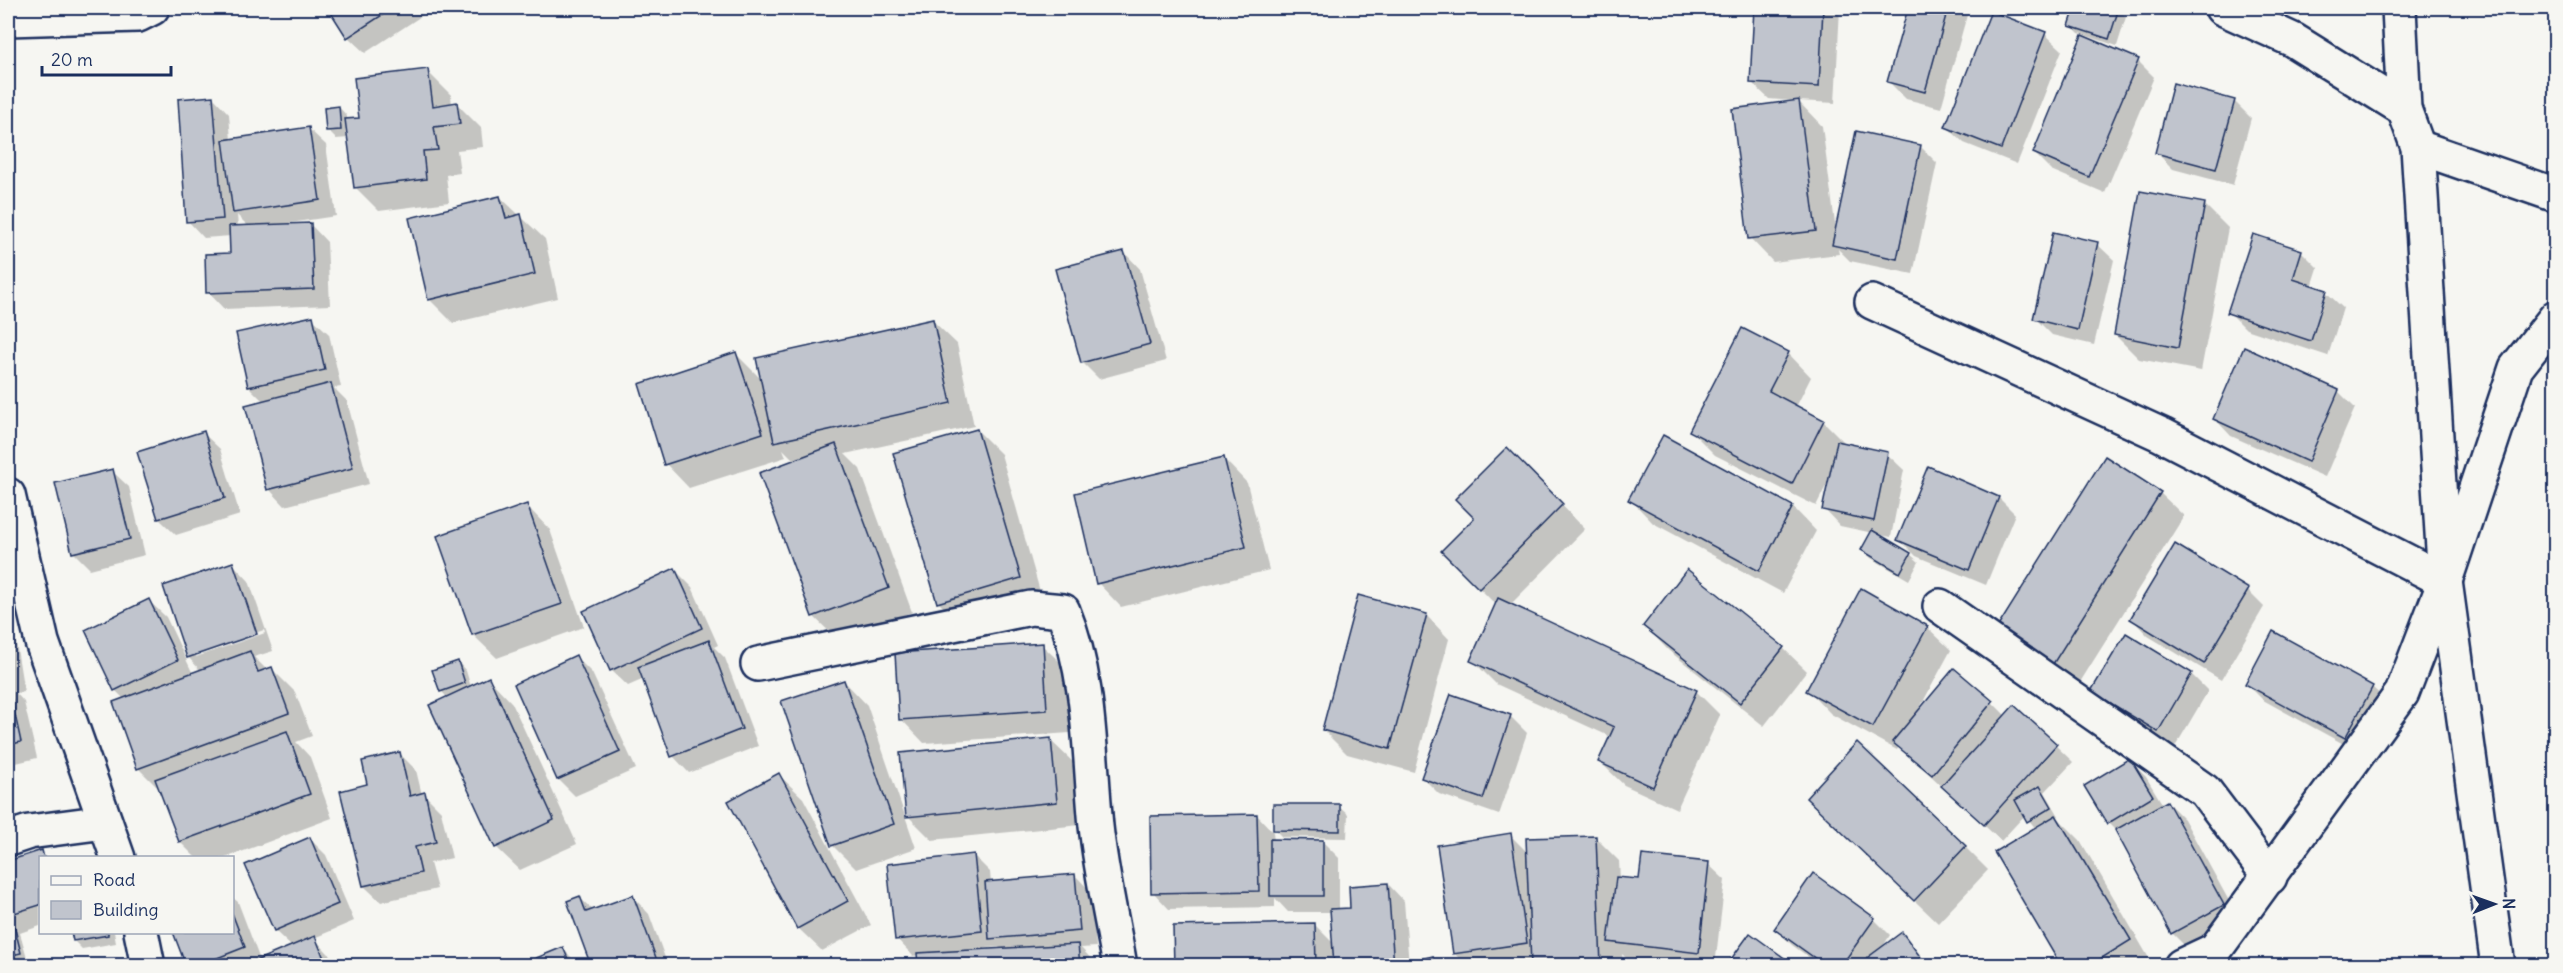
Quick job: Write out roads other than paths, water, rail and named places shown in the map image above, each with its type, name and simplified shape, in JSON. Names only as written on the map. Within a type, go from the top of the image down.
[{"type":"street","points":[[8,19],[138,15],[152,8]]},
{"type":"street","points":[[2222,8],[2292,40],[2404,109]]},
{"type":"street","points":[[2399,8],[2404,109],[2418,147],[2445,581],[2498,966]]},
{"type":"street","points":[[2418,147],[2556,195]]},
{"type":"street","points":[[1872,302],[2162,435],[2445,581]]},
{"type":"street","points":[[2181,966],[2215,950],[2402,693],[2445,581],[2516,368],[2556,317]]},
{"type":"street","points":[[8,495],[42,642],[117,856]]},
{"type":"street","points":[[1940,606],[2205,791],[2270,877]]},
{"type":"street","points":[[758,664],[1031,608],[1063,611],[1075,640],[1089,726],[1096,827],[1120,966]]},
{"type":"street","points":[[8,839],[29,832],[105,822]]},
{"type":"street","points":[[141,934],[148,966]]}]
